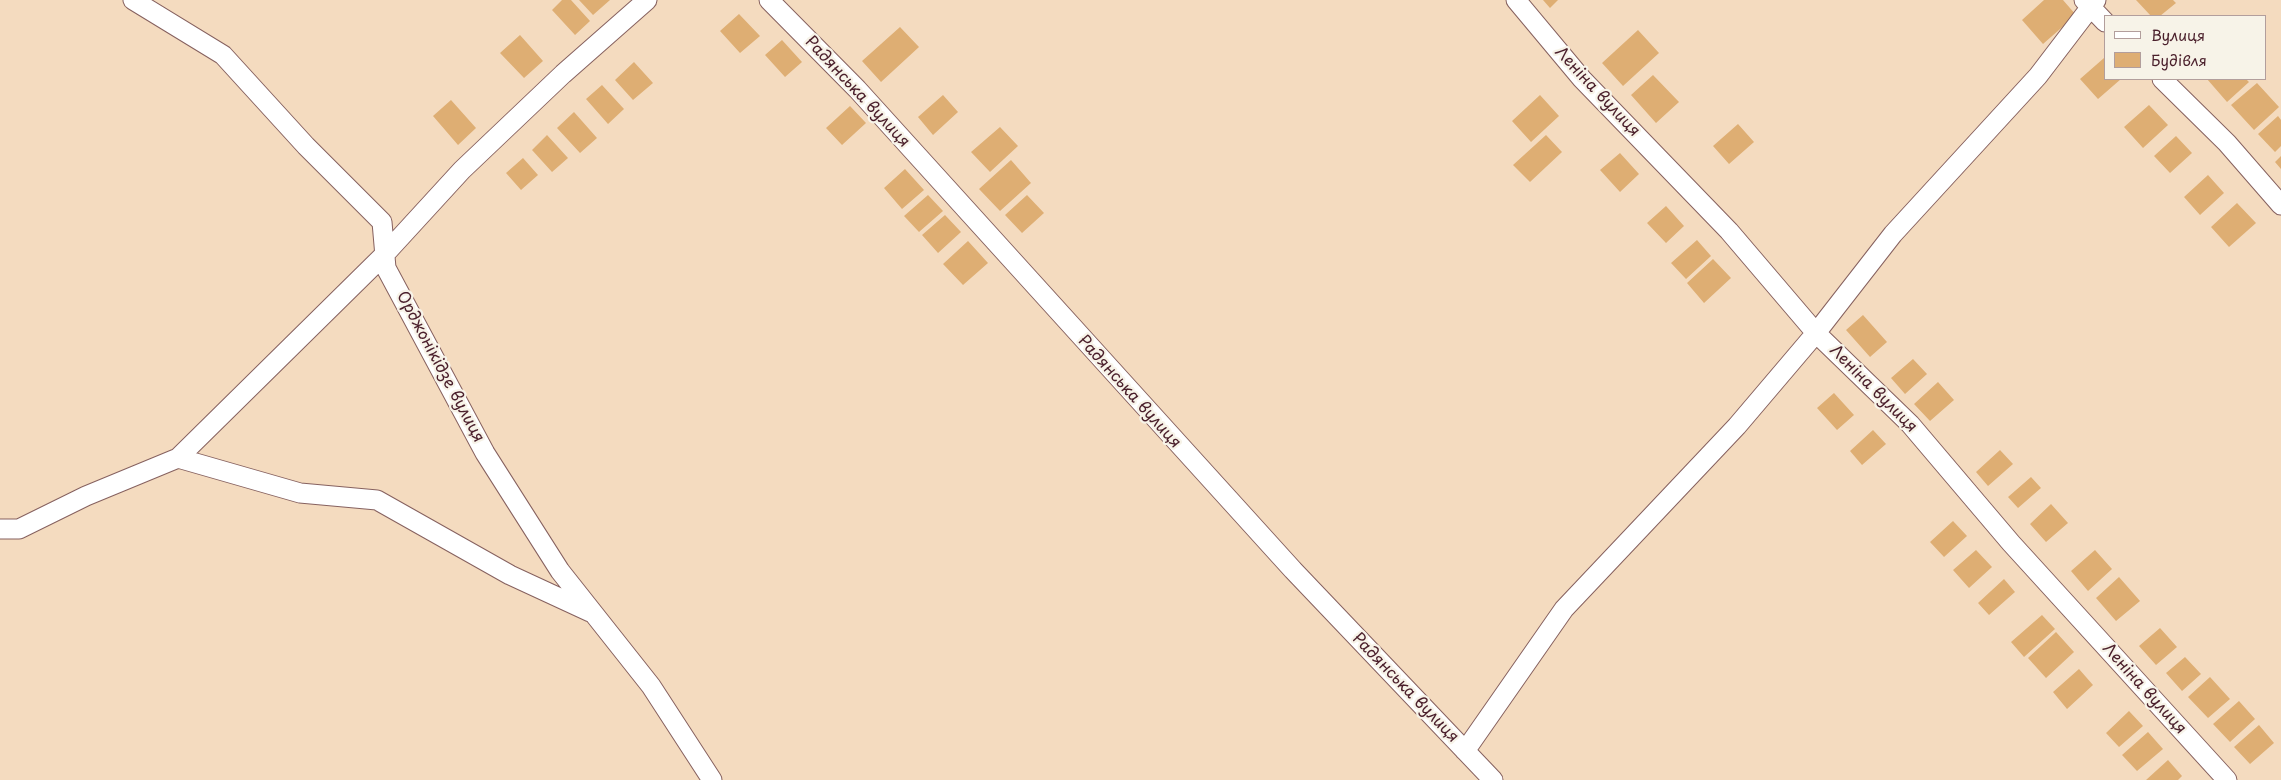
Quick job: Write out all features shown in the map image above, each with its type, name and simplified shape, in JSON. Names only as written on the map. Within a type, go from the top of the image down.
[{"type":"street","name":"Орджонікідзе вулиця","points":[[133,0],[223,55],[306,146],[382,222],[386,268],[448,380],[485,453],[560,571],[651,686],[712,780]]},
{"type":"street","points":[[0,529],[19,529],[86,496],[178,458],[385,254],[462,170],[563,74],[647,0]]},
{"type":"street","name":"Радянська вулиця","points":[[769,0],[857,89],[1286,563],[1493,780]]},
{"type":"street","name":"Леніна вулиця","points":[[1516,0],[1582,79],[1729,231],[1816,333],[1910,424],[2012,543],[2227,780]]},
{"type":"street","points":[[1465,751],[1564,609],[1737,426],[1816,333],[1893,234],[2038,76],[2090,2],[2104,21]]},
{"type":"street","points":[[2163,80],[2228,143],[2281,205]]},
{"type":"street","points":[[178,458],[300,493],[378,500],[510,575],[594,614]]},
{"type":"building","points":[[562,0],[571,0],[590,21],[575,35],[552,10]]},
{"type":"building","points":[[579,0],[610,0],[593,15]]},
{"type":"building","points":[[1543,0],[1558,0],[1550,8]]},
{"type":"building","points":[[2044,0],[2063,0],[2076,15],[2043,44],[2022,20]]},
{"type":"building","points":[[2136,0],[2173,0],[2176,3],[2161,15],[2150,15]]},
{"type":"building","points":[[739,14],[760,36],[740,53],[720,31]]},
{"type":"building","points":[[900,27],[919,47],[881,82],[862,61]]},
{"type":"building","points":[[1638,30],[1659,53],[1623,86],[1602,63]]},
{"type":"building","points":[[520,35],[543,61],[524,78],[500,53]]},
{"type":"building","points":[[782,40],[802,62],[785,77],[765,55]]},
{"type":"building","points":[[2104,58],[2104,80],[2120,80],[2098,99],[2080,79]]},
{"type":"building","points":[[634,62],[653,83],[633,100],[615,80]]},
{"type":"building","points":[[1653,75],[1679,102],[1656,123],[1631,95]]},
{"type":"building","points":[[2208,80],[2247,80],[2249,82],[2227,102]]},
{"type":"building","points":[[2257,83],[2279,107],[2254,130],[2231,105]]},
{"type":"building","points":[[602,85],[624,109],[608,124],[586,99]]},
{"type":"building","points":[[943,95],[958,112],[933,135],[918,117]]},
{"type":"building","points":[[1540,95],[1559,116],[1531,142],[1512,121]]},
{"type":"building","points":[[451,100],[476,128],[458,145],[433,116]]},
{"type":"building","points":[[2149,105],[2168,125],[2143,148],[2124,127]]},
{"type":"building","points":[[850,106],[866,123],[842,145],[826,128]]},
{"type":"building","points":[[574,112],[597,138],[580,153],[557,128]]},
{"type":"building","points":[[2278,116],[2281,120],[2281,146],[2275,152],[2258,134]]},
{"type":"building","points":[[1738,124],[1754,142],[1729,164],[1713,146]]},
{"type":"building","points":[[1000,127],[1018,146],[990,172],[971,152]]},
{"type":"building","points":[[547,135],[568,158],[552,172],[532,150]]},
{"type":"building","points":[[1546,135],[1562,152],[1530,182],[1513,165]]},
{"type":"building","points":[[2176,136],[2192,153],[2170,173],[2154,156]]},
{"type":"building","points":[[1620,153],[1639,174],[1620,192],[1600,170]]},
{"type":"building","points":[[2281,156],[2281,169],[2275,162]]},
{"type":"building","points":[[523,158],[538,175],[521,190],[506,173]]},
{"type":"building","points":[[1011,160],[1031,183],[1000,211],[979,189]]},
{"type":"building","points":[[905,169],[924,190],[902,209],[884,188]]},
{"type":"building","points":[[2208,175],[2224,193],[2200,215],[2184,197]]},
{"type":"building","points":[[928,195],[943,211],[919,232],[904,216]]},
{"type":"building","points":[[1027,195],[1044,213],[1022,233],[1005,215]]},
{"type":"building","points":[[2237,203],[2256,223],[2229,247],[2211,227]]},
{"type":"building","points":[[1666,206],[1684,226],[1666,243],[1647,223]]},
{"type":"building","points":[[945,215],[961,232],[938,253],[922,235]]},
{"type":"building","points":[[1697,240],[1711,256],[1686,279],[1671,263]]},
{"type":"building","points":[[968,241],[988,263],[963,285],[943,264]]},
{"type":"building","points":[[1713,259],[1731,278],[1704,303],[1687,283]]},
{"type":"building","points":[[1863,315],[1887,342],[1870,357],[1846,330]]},
{"type":"building","points":[[1913,359],[1927,374],[1905,394],[1891,378]]},
{"type":"building","points":[[1938,382],[1954,400],[1930,421],[1914,404]]},
{"type":"building","points":[[1834,393],[1854,415],[1837,430],[1817,408]]},
{"type":"building","points":[[1873,430],[1886,444],[1862,465],[1850,451]]},
{"type":"building","points":[[2000,450],[2013,464],[1988,486],[1976,472]]},
{"type":"building","points":[[2031,477],[2041,488],[2018,508],[2008,497]]},
{"type":"building","points":[[2051,504],[2068,523],[2046,542],[2030,524]]},
{"type":"building","points":[[1953,521],[1967,536],[1944,557],[1930,542]]},
{"type":"building","points":[[1976,550],[1992,567],[1969,588],[1953,570]]},
{"type":"building","points":[[2095,550],[2112,569],[2088,591],[2071,571]]},
{"type":"building","points":[[2119,577],[2140,601],[2116,621],[2096,598]]},
{"type":"building","points":[[2004,579],[2015,592],[1989,615],[1978,603]]},
{"type":"building","points":[[2042,615],[2055,629],[2024,657],[2011,642]]},
{"type":"building","points":[[2160,628],[2177,647],[2156,665],[2139,646]]},
{"type":"building","points":[[2056,632],[2074,652],[2046,678],[2028,658]]},
{"type":"building","points":[[2185,657],[2201,674],[2182,691],[2166,673]]},
{"type":"building","points":[[2079,669],[2093,685],[2067,709],[2053,692]]},
{"type":"building","points":[[2210,677],[2230,699],[2208,718],[2188,697]]},
{"type":"building","points":[[2239,701],[2255,719],[2230,742],[2213,724]]},
{"type":"building","points":[[2129,711],[2143,726],[2119,747],[2106,733]]},
{"type":"building","points":[[2259,725],[2274,743],[2250,764],[2234,747]]},
{"type":"building","points":[[2148,732],[2163,749],[2137,771],[2122,755]]},
{"type":"building","points":[[2168,760],[2182,776],[2178,780],[2146,780]]}]
